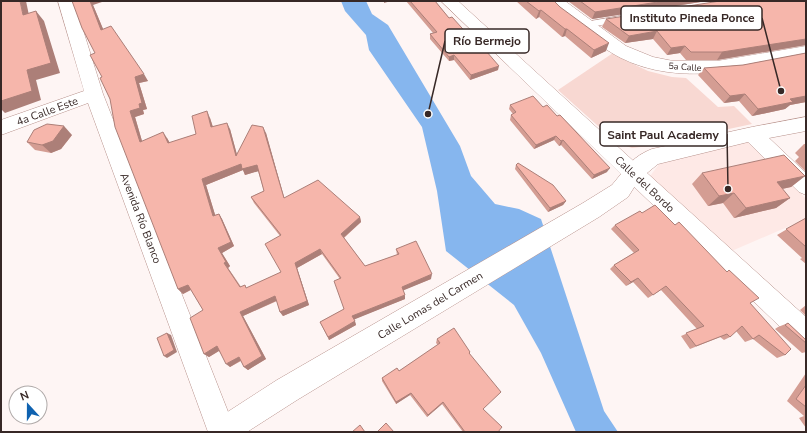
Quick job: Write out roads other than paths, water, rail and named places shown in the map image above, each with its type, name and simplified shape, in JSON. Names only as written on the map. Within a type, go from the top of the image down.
[{"type":"street","name":"Avenida Río Blanco","points":[[66,1],[94,94],[222,432]]},
{"type":"street","name":"Calle del Bordo","points":[[449,1],[806,334]]},
{"type":"street","name":"5a Calle","points":[[555,1],[614,46],[629,54],[664,65],[699,69],[722,67],[806,52]]},
{"type":"street","name":"4a Calle Este","points":[[1,128],[94,94]]},
{"type":"street","name":"Calle Lomas del Carmen","points":[[222,432],[288,390],[591,210],[620,191],[633,173],[652,157],[752,134],[806,124]]},
{"type":"street","points":[[752,134],[806,186]]},
{"type":"lane","points":[[585,24],[632,17]]},
{"type":"water","points":[[341,1],[366,1],[372,14],[388,25],[460,146],[471,176],[495,204],[519,209],[541,219],[604,411],[618,432],[576,432],[541,353],[514,305],[446,251],[437,191],[422,127],[369,50],[366,35],[345,11]]},
{"type":"place","name":"Instituto Pineda Ponce","points":[[781,91]]},
{"type":"place","name":"Río Bermejo","points":[[428,114]]},
{"type":"place","name":"Saint Paul Academy","points":[[728,189]]}]
